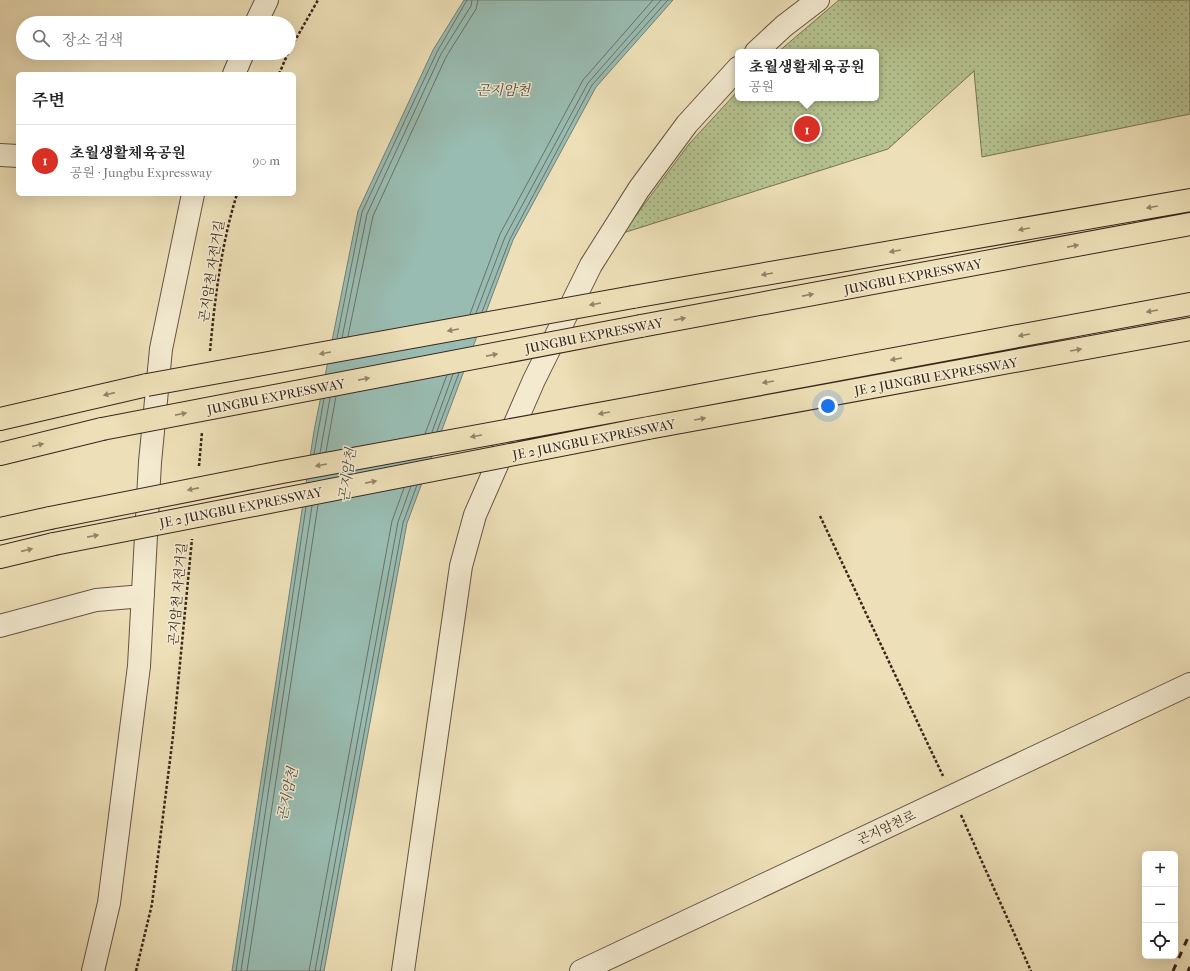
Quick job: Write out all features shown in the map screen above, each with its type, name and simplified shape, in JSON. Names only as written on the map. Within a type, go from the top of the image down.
[{"type":"highway","name":"JUNGBU EXPRESSWAY","points":[[0,419],[147,385],[633,297],[1190,200]]},
{"type":"highway","name":"JUNGBU EXPRESSWAY","points":[[0,454],[102,429],[641,326],[1190,224]]},
{"type":"highway","name":"JE 2 JUNGBU EXPRESSWAY","points":[[0,529],[282,472],[1190,304]]},
{"type":"highway","name":"JE 2 JUNGBU EXPRESSWAY","points":[[0,557],[54,544],[648,428],[1190,329]]},
{"type":"street","points":[[259,16],[266,0]]},
{"type":"street","points":[[759,49],[784,26],[818,0]]},
{"type":"street","points":[[235,72],[240,60]]},
{"type":"street","points":[[403,971],[461,566],[475,515],[534,380],[591,265],[639,188],[687,124],[735,71]]},
{"type":"street","points":[[0,155],[16,156]]},
{"type":"street","points":[[93,971],[109,903],[139,666],[150,462],[161,349],[193,196]]},
{"type":"street","points":[[0,626],[96,600],[143,596]]},
{"type":"street","name":"곤지암천로","points":[[581,971],[1190,684]]},
{"type":"path","points":[[296,39],[318,0]]},
{"type":"path","points":[[280,72],[285,60]]},
{"type":"path","name":"곤지암천 자전거길","points":[[210,357],[215,302],[230,217],[236,196]]},
{"type":"path","points":[[199,468],[203,428]]},
{"type":"path","points":[[820,516],[953,796],[1031,971]]},
{"type":"path","name":"곤지암천 자전거길","points":[[136,971],[152,904],[156,874],[173,736],[192,538]]},
{"type":"green space","points":[[839,0],[1190,0],[1190,114],[982,157],[974,71],[888,149],[623,233],[689,144],[735,94],[735,101],[879,101],[879,49],[782,49]]},
{"type":"water","name":"곤지암천","points":[[464,0],[673,0],[596,87],[513,240],[407,523],[324,971],[232,971],[314,431],[358,211],[433,50]]},
{"type":"railway","points":[[1173,971],[1190,933]]},
{"type":"railway","points":[[1188,971],[1190,967]]},
{"type":"place","name":"초월생활체육공원","points":[[807,129]]}]
